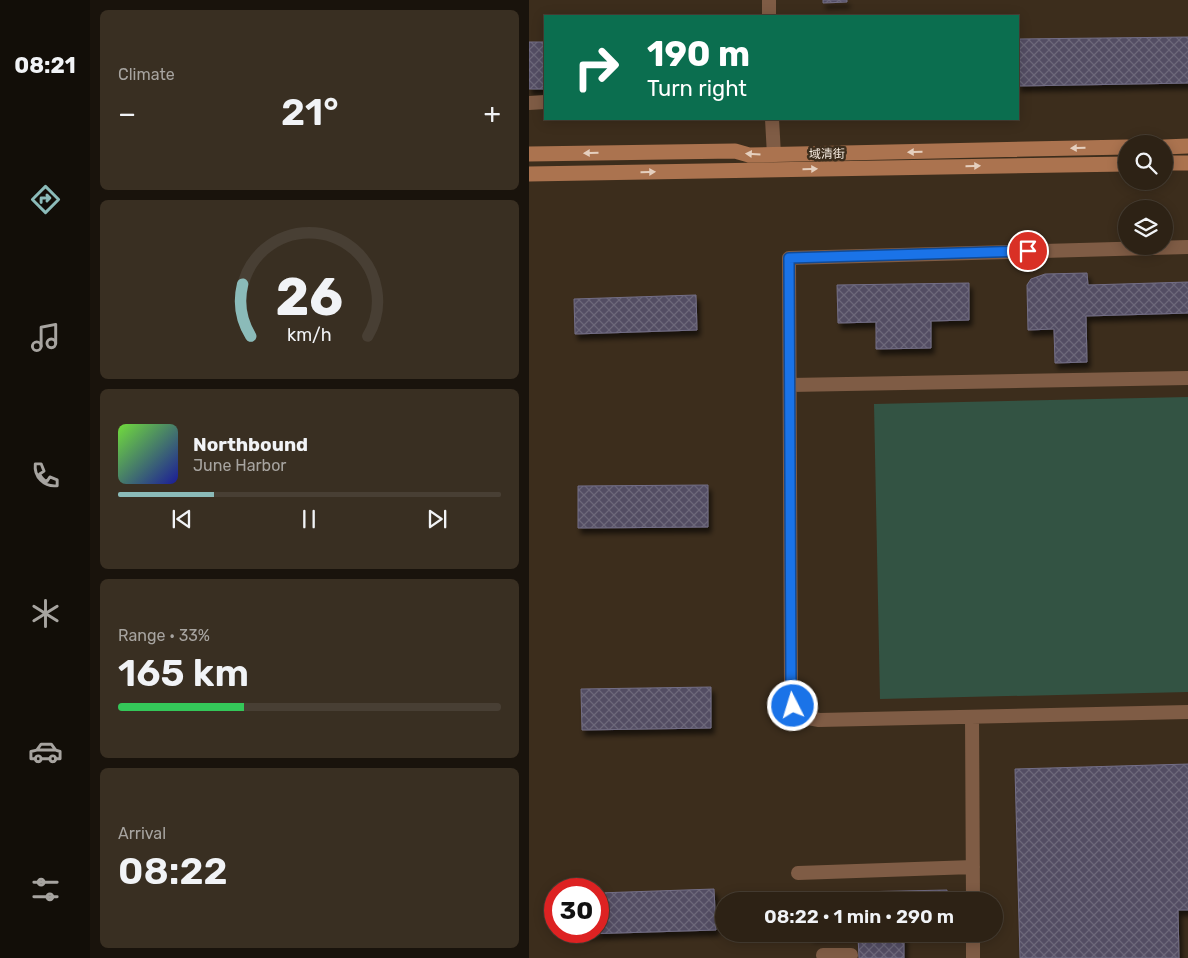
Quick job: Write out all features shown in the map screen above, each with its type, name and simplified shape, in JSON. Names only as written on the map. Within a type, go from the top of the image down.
[{"type":"street","points":[[769,0],[769,15]]},
{"type":"street","points":[[529,103],[544,102]]},
{"type":"street","points":[[773,120],[773,155]]},
{"type":"street","points":[[1173,146],[1188,146]]},
{"type":"street","name":"域清街","points":[[529,154],[735,151],[749,155],[773,155],[1118,147]]},
{"type":"street","points":[[1173,163],[1188,163]]},
{"type":"street","name":"域清街","points":[[529,174],[1118,164]]},
{"type":"street","points":[[1188,247],[789,258],[791,688],[793,706],[803,717],[819,720],[1188,712]]},
{"type":"street","points":[[789,385],[1188,378]]},
{"type":"street","points":[[972,717],[973,892]]},
{"type":"street","points":[[798,873],[973,866]]},
{"type":"street","points":[[973,942],[973,958]]},
{"type":"street","points":[[823,955],[851,953]]},
{"type":"green space","points":[[1188,397],[1188,692],[880,699],[874,404]]},
{"type":"building","points":[[823,0],[847,0],[847,2],[823,3]]},
{"type":"building","points":[[1189,37],[1189,83],[1019,86],[1019,39]]},
{"type":"building","points":[[529,42],[544,42],[544,89],[529,89]]},
{"type":"building","points":[[1087,273],[1088,285],[1189,282],[1189,313],[1086,316],[1087,362],[1055,363],[1054,329],[1028,330],[1027,285],[1031,279],[1045,274]]},
{"type":"building","points":[[969,283],[969,320],[931,321],[931,348],[876,349],[876,322],[838,323],[837,285]]},
{"type":"building","points":[[696,295],[697,330],[575,334],[574,299]]},
{"type":"building","points":[[708,485],[708,527],[578,528],[578,486]]},
{"type":"building","points":[[711,687],[711,728],[582,730],[581,689]]},
{"type":"building","points":[[1189,764],[1189,910],[1178,910],[1179,958],[1020,958],[1015,769]]},
{"type":"building","points":[[714,889],[715,930],[609,933],[609,893]]},
{"type":"building","points":[[947,890],[947,892],[856,892]]},
{"type":"building","points":[[858,942],[904,942],[904,958],[859,958]]},
{"type":"route","points":[[793,706],[791,688],[789,258],[1028,251]]}]
